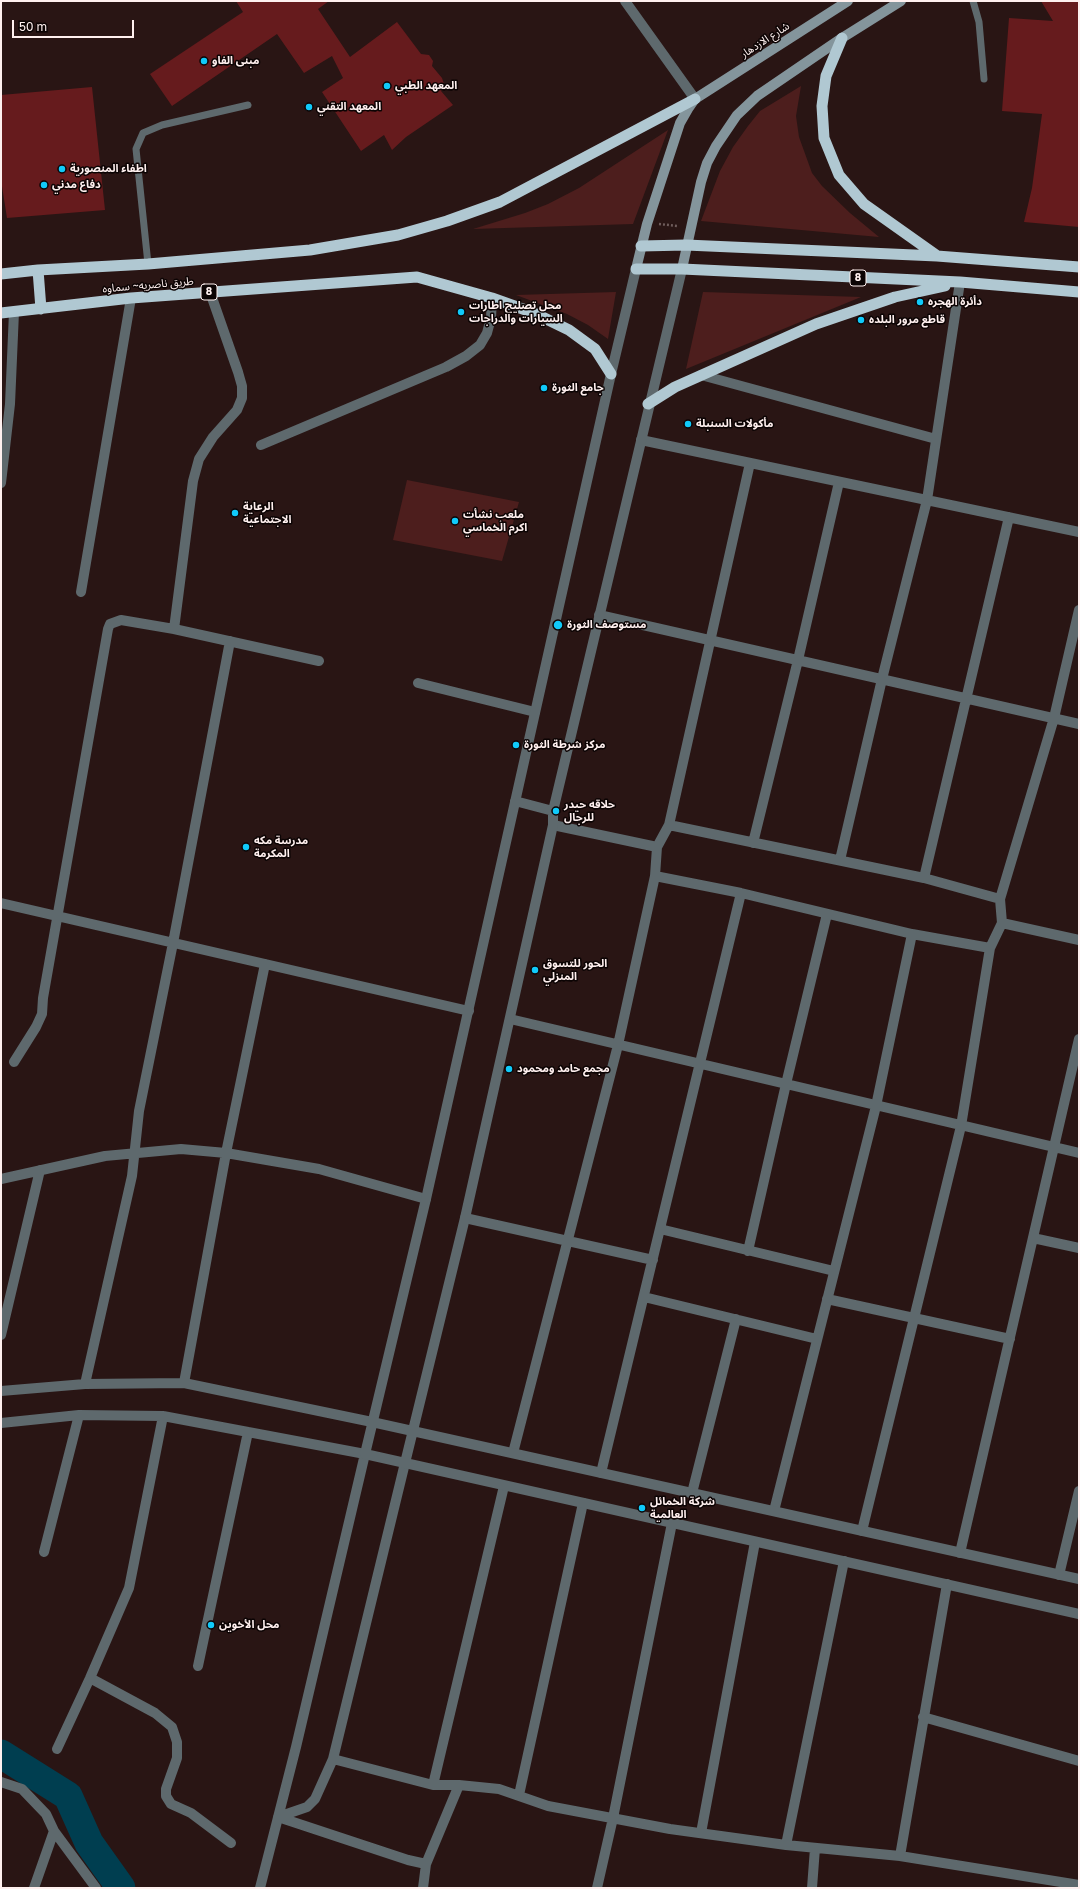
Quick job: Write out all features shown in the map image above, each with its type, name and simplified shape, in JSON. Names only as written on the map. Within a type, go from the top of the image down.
[{"type":"highway","points":[[842,38],[826,76],[822,106],[824,138],[839,175],[864,204],[937,256]]},
{"type":"highway","name":"طريق ناصريه~ سماوه","points":[[1,274],[38,270],[148,264],[310,250],[398,235],[447,222],[500,202],[695,99]]},
{"type":"highway","points":[[641,246],[686,245],[937,256],[1079,267]]},
{"type":"highway","name":"8","points":[[636,269],[682,269],[960,282],[1079,292]]},
{"type":"highway","points":[[38,270],[41,309]]},
{"type":"highway","name":"طريق ناصريه~ سماوه","points":[[1,313],[131,298],[417,277],[492,298],[534,313],[569,330],[594,349],[611,374]]},
{"type":"highway","points":[[648,404],[675,387],[816,324],[852,310],[895,297],[960,282]]},
{"type":"main road","name":"شارع الازدهار","points":[[695,99],[848,1]]},
{"type":"main road","points":[[682,269],[686,245],[707,163],[716,146],[737,115],[757,96],[842,38],[901,1]]},
{"type":"main road","points":[[636,269],[647,224],[680,123],[695,99]]},
{"type":"street","points":[[626,1],[695,99]]},
{"type":"street","points":[[260,1888],[426,1199],[469,1011],[514,801],[636,269]]},
{"type":"street","points":[[278,1817],[307,1807],[315,1799],[333,1759],[412,1430],[465,1218],[553,825],[553,811],[641,440],[648,404],[682,269]]},
{"type":"street","points":[[840,860],[882,679],[927,500],[960,282]]},
{"type":"street","points":[[174,629],[193,481],[199,459],[213,437],[237,410],[242,398],[242,386],[238,372],[210,292]]},
{"type":"street","points":[[81,592],[131,298]]},
{"type":"street","points":[[261,445],[446,367],[466,356],[480,345],[488,333],[491,318],[492,298]]},
{"type":"street","points":[[1,483],[10,404],[14,312]]},
{"type":"street","points":[[701,375],[936,439]]},
{"type":"street","points":[[641,440],[1079,532]]},
{"type":"street","points":[[513,1453],[618,1045],[655,876],[657,847],[668,825],[750,463]]},
{"type":"street","points":[[753,843],[798,660],[838,482]]},
{"type":"street","points":[[924,878],[1009,517]]},
{"type":"street","points":[[862,1531],[961,1126],[990,948],[1002,923],[1000,899],[1054,718],[1079,610]]},
{"type":"street","points":[[599,615],[1079,724]]},
{"type":"street","points":[[14,1062],[36,1027],[42,1014],[43,998],[59,916],[110,624],[121,620],[174,629],[319,661]]},
{"type":"street","points":[[85,1384],[132,1176],[139,1110],[173,943],[230,642]]},
{"type":"street","points":[[418,683],[535,712]]},
{"type":"street","points":[[514,801],[553,811]]},
{"type":"street","points":[[553,825],[657,847]]},
{"type":"street","points":[[668,825],[924,878],[1000,899]]},
{"type":"street","points":[[655,876],[741,893],[912,934],[990,948]]},
{"type":"street","points":[[602,1473],[741,893]]},
{"type":"street","points":[[1,903],[469,1011]]},
{"type":"street","points":[[748,1251],[827,914]]},
{"type":"street","points":[[1002,923],[1079,940]]},
{"type":"street","points":[[774,1511],[876,1106],[912,934]]},
{"type":"street","points":[[184,1383],[226,1153],[265,964]]},
{"type":"street","points":[[510,1019],[1079,1153]]},
{"type":"street","points":[[960,1553],[1079,1043]]},
{"type":"street","points":[[1,1179],[105,1156],[181,1149],[226,1153],[319,1169],[426,1199]]},
{"type":"street","points":[[1,1335],[40,1170]]},
{"type":"street","points":[[465,1218],[653,1260]]},
{"type":"street","points":[[660,1229],[834,1271]]},
{"type":"street","points":[[1033,1238],[1079,1248]]},
{"type":"street","points":[[644,1297],[817,1339]]},
{"type":"street","points":[[827,1299],[1010,1339]]},
{"type":"street","points":[[692,1493],[736,1319]]},
{"type":"street","points":[[1,1391],[85,1384],[184,1383],[412,1430],[1079,1579]]},
{"type":"street","points":[[44,1552],[79,1415]]},
{"type":"street","points":[[1,1423],[79,1415],[163,1416],[365,1454],[1079,1614]]},
{"type":"street","points":[[57,1749],[129,1588],[163,1416]]},
{"type":"street","points":[[198,1666],[248,1432]]},
{"type":"street","points":[[433,1785],[504,1486]]},
{"type":"street","points":[[1059,1575],[1079,1492]]},
{"type":"street","points":[[519,1795],[583,1503]]},
{"type":"street","points":[[596,1888],[612,1818],[672,1523]]},
{"type":"street","points":[[701,1833],[755,1542]]},
{"type":"street","points":[[786,1845],[844,1561]]},
{"type":"street","points":[[900,1856],[946,1584]]},
{"type":"street","points":[[90,1678],[155,1713],[172,1727],[177,1742],[177,1758],[166,1789],[166,1796],[171,1804],[191,1813],[231,1843]]},
{"type":"street","points":[[923,1717],[1079,1761]]},
{"type":"street","points":[[333,1759],[433,1785],[459,1785],[499,1789],[548,1806],[612,1818],[786,1845],[900,1856],[1079,1885]]},
{"type":"street","points":[[1,1782],[22,1789],[46,1814],[54,1831],[96,1888]]},
{"type":"street","points":[[423,1888],[426,1864],[459,1785]]},
{"type":"street","points":[[278,1817],[408,1860],[426,1864]]},
{"type":"street","points":[[34,1888],[54,1831]]},
{"type":"street","points":[[812,1888],[815,1848]]},
{"type":"lane","points":[[973,1],[979,22],[984,79]]},
{"type":"lane","points":[[148,264],[136,149],[144,133],[162,125],[248,105]]},
{"type":"path","points":[[647,224],[691,227]]},
{"type":"shaded area","points":[[801,86],[796,116],[799,137],[812,173],[822,186],[850,213],[879,237],[701,221],[720,171],[733,147],[748,126],[760,111]]},
{"type":"shaded area","points":[[668,130],[633,224],[473,229],[525,213],[548,204],[579,188]]},
{"type":"shaded area","points":[[616,292],[608,339],[588,325],[567,314],[516,295]]},
{"type":"shaded area","points":[[703,292],[861,297],[686,369]]},
{"type":"shaded area","name":"ملعب نشأت اكرم الخماسي","points":[[407,480],[519,502],[502,561],[393,540]]},
{"type":"building","points":[[236,1],[329,1],[318,9],[350,57],[397,22],[421,54],[429,55],[433,61],[432,66],[442,78],[444,84],[441,91],[453,105],[406,137],[392,150],[384,135],[361,151],[322,92],[343,78],[332,56],[304,73],[277,34],[172,106],[150,74],[243,12]]},
{"type":"building","points":[[1041,1],[1079,1],[1079,227],[1024,222],[1032,188],[1042,114],[1002,111],[1009,18],[1053,21]]},
{"type":"building","points":[[92,87],[105,210],[7,218],[1,180],[1,95]]},
{"type":"waterway","points":[[1,1754],[68,1796],[89,1843],[121,1888]]},
{"type":"place","name":"مبنى الفاو","points":[[204,61]]},
{"type":"place","name":"المعهد الطبي","points":[[387,86]]},
{"type":"place","name":"المعهد التقني","points":[[309,107]]},
{"type":"place","name":"اطفاء المنصورية","points":[[62,169]]},
{"type":"place","name":"دفاع مدني","points":[[44,185]]},
{"type":"place","name":"دأئرة الهجره","points":[[920,302]]},
{"type":"place","name":"محل تصليح اطارات السيارات والدراجات","points":[[461,312]]},
{"type":"place","name":"قاطع مرور البلده","points":[[861,320]]},
{"type":"place","name":"جامع الثورة","points":[[544,388]]},
{"type":"place","name":"مأكولات السنبلة","points":[[688,424]]},
{"type":"place","name":"الرعاية الاجتماعية","points":[[235,513]]},
{"type":"place","name":"ملعب نشأت اكرم الخماسي","points":[[455,521]]},
{"type":"place","name":"مستوصف الثورة","points":[[558,625]]},
{"type":"place","name":"مركز شرطة الثورة","points":[[516,745]]},
{"type":"place","name":"حلاقه حيدر للرجال","points":[[556,811]]},
{"type":"place","name":"مدرسة مكه المكرمة","points":[[246,847]]},
{"type":"place","name":"الحور للتسوق المنزلي","points":[[535,970]]},
{"type":"place","name":"مجمع حامد ومحمود","points":[[509,1069]]},
{"type":"place","name":"شركة الخمائل العالمية","points":[[642,1508]]},
{"type":"place","name":"محل الأخوين","points":[[211,1625]]}]
